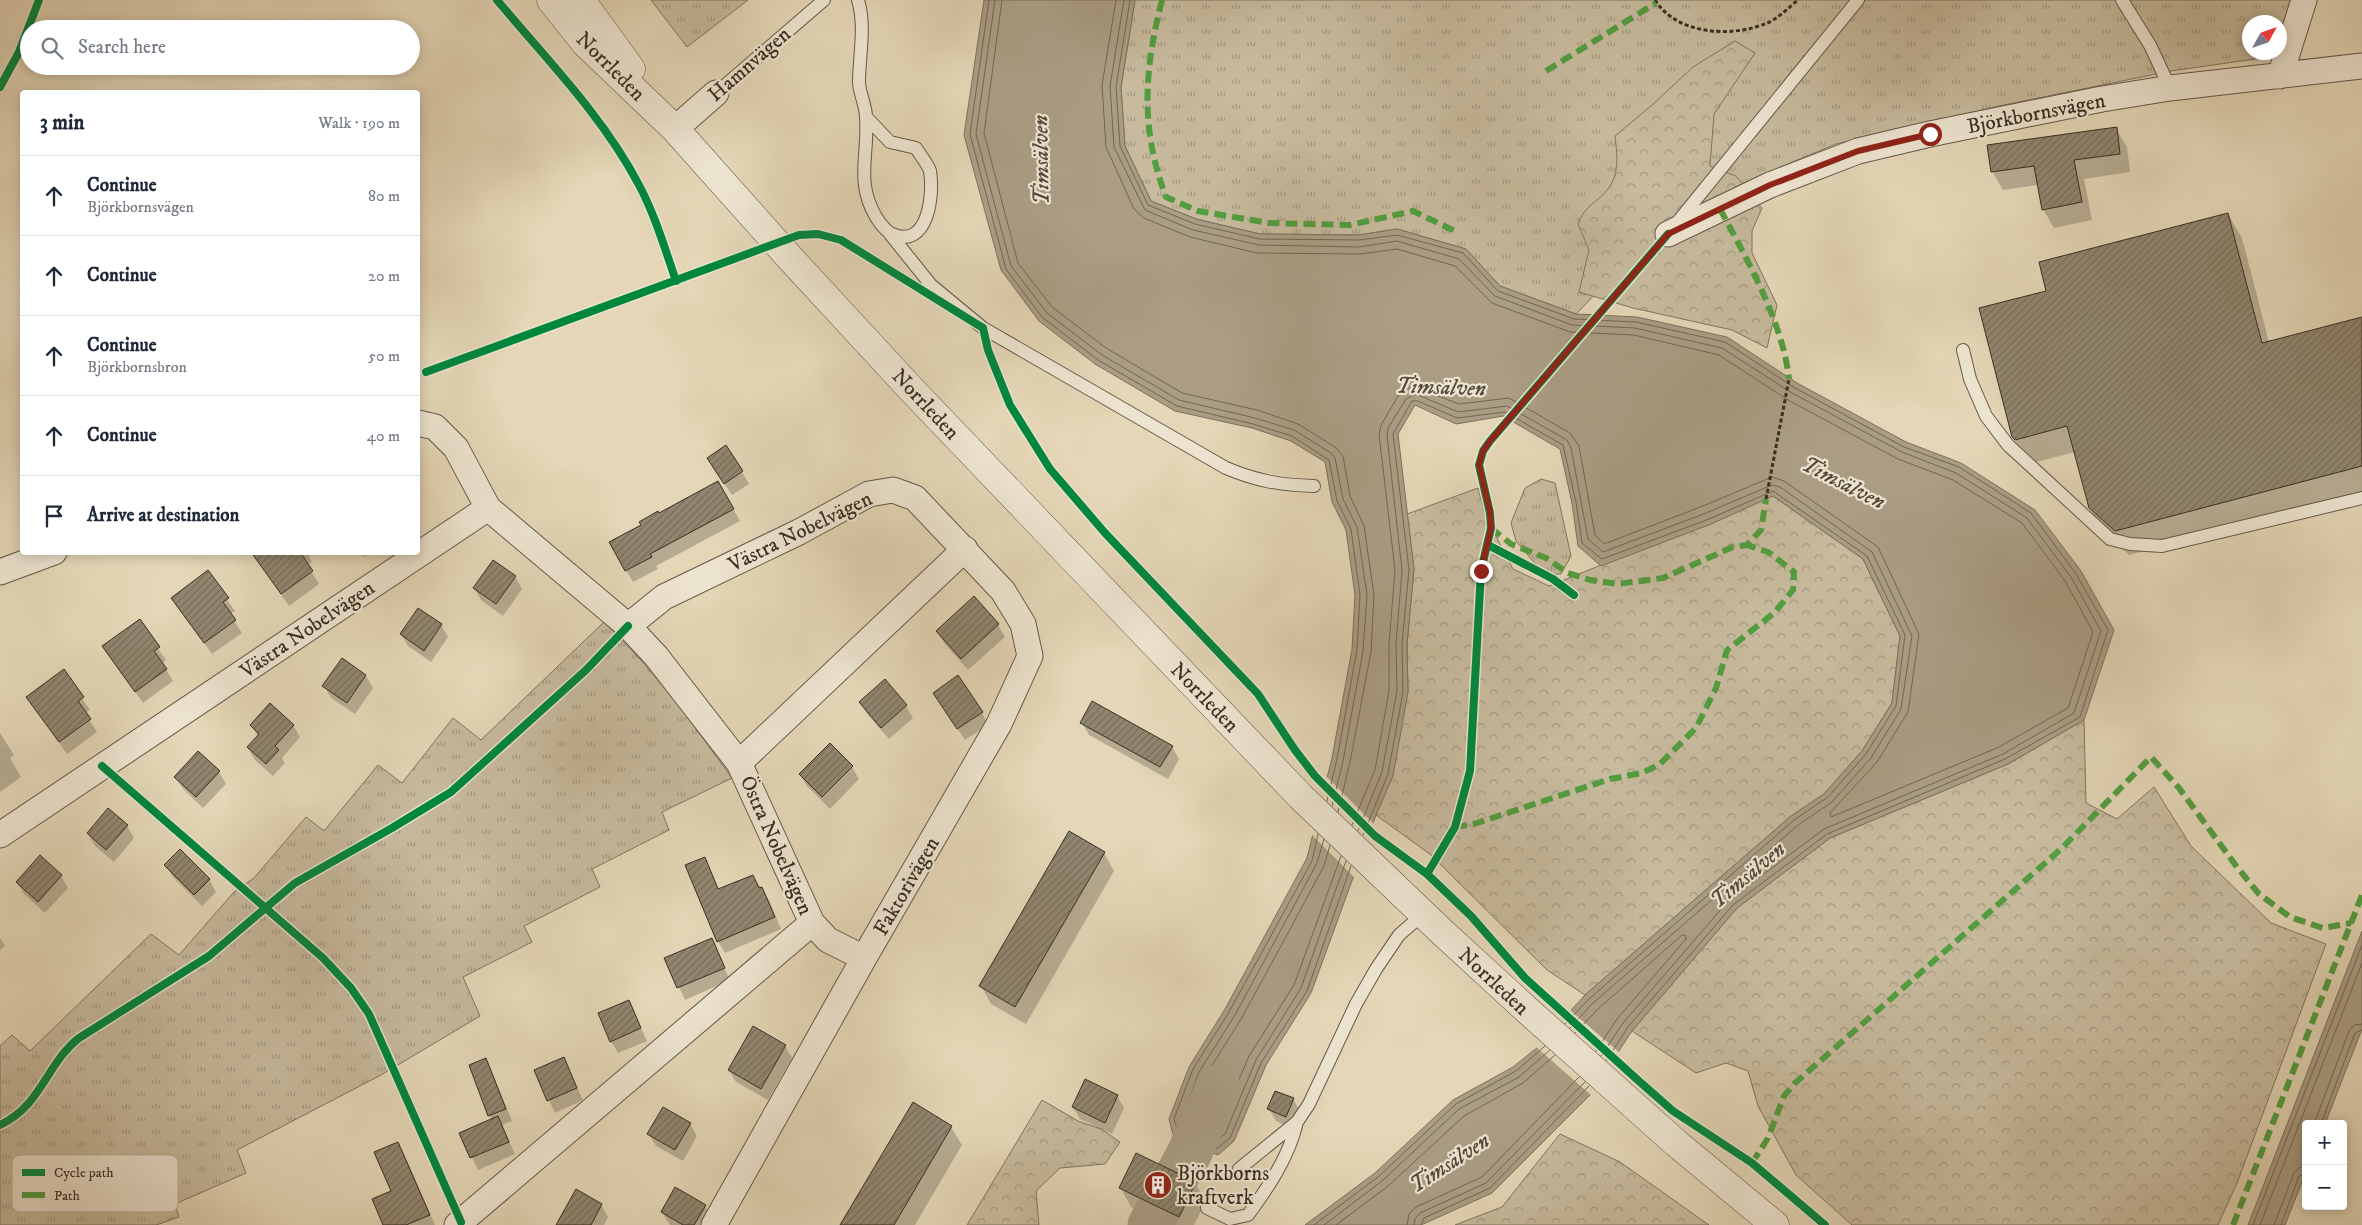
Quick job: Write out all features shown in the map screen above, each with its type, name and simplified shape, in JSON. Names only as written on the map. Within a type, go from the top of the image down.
[{"type":"street","name":"Norrleden","points":[[551,0],[586,44],[675,129],[790,258],[910,388],[1301,796],[1423,914],[1527,1010],[1626,1099],[1775,1225]]},
{"type":"street","name":"Norrleden","points":[[581,0],[675,129]]},
{"type":"street","points":[[2280,76],[2304,0]]},
{"type":"street","name":"Björkbornsvägen","points":[[1668,234],[1770,185],[1858,151],[2033,112],[2170,88],[2362,66]]},
{"type":"street","name":"Hamnvägen","points":[[675,129],[716,93]]},
{"type":"street","points":[[420,423],[435,427],[456,448],[488,508],[628,626],[673,677],[740,763]]},
{"type":"street","name":"Västra Nobelvägen","points":[[628,626],[664,597],[799,532],[869,494],[893,490],[915,498],[965,549]]},
{"type":"street","name":"Västra Nobelvägen","points":[[420,554],[488,508]]},
{"type":"street","name":"Östra Nobelvägen","points":[[457,1225],[812,923],[740,763],[965,549]]},
{"type":"street","name":"Faktorivägen","points":[[714,1225],[864,958],[999,724],[1030,656],[1023,624],[1008,599],[965,549]]},
{"type":"street","points":[[0,572],[46,555]]},
{"type":"street","name":"Västra Nobelvägen","points":[[0,835],[418,555]]},
{"type":"street","points":[[812,923],[828,940],[864,958]]},
{"type":"lane","name":"Hamnvägen","points":[[716,93],[824,0]]},
{"type":"lane","points":[[858,0],[862,13],[859,86],[866,117],[863,170],[864,188],[871,209],[880,224],[931,285],[982,328],[1226,468],[1242,475],[1281,485],[1314,486]]},
{"type":"lane","points":[[1668,234],[1858,0]]},
{"type":"lane","points":[[2122,0],[2150,45],[2170,88]]},
{"type":"lane","points":[[866,117],[890,142],[916,148],[930,170],[928,216],[915,234],[906,238],[890,234]]},
{"type":"lane","points":[[1964,350],[1970,378],[1986,416],[2008,445],[2110,538],[2130,544],[2162,546],[2362,498]]},
{"type":"lane","points":[[1239,1168],[1297,1122],[1309,1104],[1356,1004],[1376,969],[1399,935],[1423,914]]},
{"type":"lane","points":[[1207,1208],[1230,1219],[1248,1215],[1269,1186],[1292,1143],[1297,1122]]},
{"type":"path","points":[[1655,0],[1674,18],[1690,25],[1705,31],[1732,32],[1768,23],[1798,0]]},
{"type":"path","points":[[1766,499],[1789,379]]},
{"type":"green space","points":[[651,0],[748,0],[687,47]]},
{"type":"green space","points":[[1135,0],[2298,0],[2287,28],[2287,15],[2242,15],[2242,60],[2248,60],[2171,71],[1999,106],[1836,144],[1771,171],[1665,222],[1576,314],[1500,286],[1466,249],[1397,229],[1359,235],[1260,234],[1196,219],[1151,201],[1125,146],[1121,87]]},
{"type":"green space","points":[[1735,41],[1755,53],[1714,114],[1710,166],[1736,176],[1762,208],[1752,231],[1752,253],[1777,305],[1767,348],[1732,330],[1633,308],[1579,292],[1589,250],[1578,224],[1584,212],[1604,194],[1612,183],[1617,163],[1615,136],[1693,67]]},
{"type":"green space","points":[[1541,479],[1555,483],[1571,556],[1561,574],[1544,574],[1516,541],[1511,523],[1525,488]]},
{"type":"green space","points":[[1478,488],[1486,517],[1513,569],[1549,586],[1773,496],[1863,559],[1900,636],[1892,703],[1862,751],[1824,794],[1791,816],[1585,995],[1547,970],[1431,855],[1376,815],[1382,800],[1408,692],[1407,644],[1414,569],[1407,514]]},
{"type":"green space","points":[[604,622],[640,659],[678,704],[732,778],[662,812],[669,830],[592,869],[600,887],[524,926],[532,942],[463,977],[480,1016],[381,1075],[237,1150],[246,1173],[178,1203],[178,1155],[12,1155],[12,1212],[177,1212],[179,1217],[156,1225],[0,1225],[0,1046],[12,1035],[30,1051],[151,934],[179,955],[234,892],[254,878],[306,817],[324,831],[378,765],[402,783],[453,718],[481,740]]},
{"type":"green space","points":[[2084,720],[2086,803],[2117,819],[2154,787],[2191,846],[2271,923],[2326,944],[2237,1183],[2218,1225],[1852,1225],[1796,1175],[1758,1106],[1748,1071],[1726,1063],[1696,1073],[1632,1031],[1737,908],[1830,838],[2008,764]]},
{"type":"green space","points":[[1042,1100],[1078,1121],[1101,1129],[1120,1142],[1105,1164],[1060,1168],[1036,1191],[1039,1225],[967,1225]]},
{"type":"green space","points":[[1560,1134],[1620,1162],[1709,1225],[1455,1225],[1502,1207]]},
{"type":"water","name":"Timsälven","points":[[984,0],[1135,0],[1121,87],[1125,146],[1151,201],[1196,219],[1260,234],[1359,235],[1397,229],[1466,249],[1500,286],[1576,314],[1637,317],[1727,337],[1797,383],[1906,442],[1961,463],[2035,510],[2081,571],[2114,630],[2084,720],[2008,764],[1830,838],[1737,908],[1632,1031],[1590,1095],[1492,1193],[1421,1225],[1305,1225],[1375,1173],[1453,1100],[1513,1067],[1538,1047],[1585,995],[1791,816],[1824,794],[1862,751],[1892,703],[1900,636],[1863,559],[1773,496],[1711,524],[1601,566],[1578,546],[1572,503],[1560,449],[1503,416],[1456,424],[1415,405],[1398,434],[1414,569],[1407,644],[1408,692],[1393,776],[1376,815],[1311,993],[1266,1065],[1234,1141],[1218,1155],[1174,1138],[1169,1119],[1189,1067],[1225,1009],[1307,858],[1332,758],[1352,649],[1355,595],[1346,530],[1332,502],[1325,462],[1291,441],[1252,428],[1175,411],[1095,364],[1039,321],[1001,270],[964,135]]},
{"type":"water","points":[[2362,931],[2362,1029],[2327,1120],[2302,1120],[2302,1182],[2285,1225],[2248,1225]]},
{"type":"pier","points":[[1325,775],[1375,825],[1355,878],[1311,834]]},
{"type":"pier","points":[[1569,1009],[1620,1053],[1592,1096],[1535,1046]]},
{"type":"building","points":[[2117,127],[2120,154],[2074,160],[2082,202],[2042,210],[2034,166],[1991,172],[1987,145]]},
{"type":"building","points":[[2228,213],[2262,343],[2362,317],[2362,466],[2115,531],[2089,508],[2067,426],[2015,440],[2012,437],[1979,308],[2046,291],[2039,262]]},
{"type":"building","points":[[726,445],[743,471],[724,484],[707,458]]},
{"type":"building","points":[[718,481],[734,509],[650,554],[652,557],[625,571],[609,542],[641,525],[639,522],[658,511],[659,513]]},
{"type":"building","points":[[253,555],[302,555],[313,571],[281,594]]},
{"type":"building","points":[[493,560],[516,576],[496,604],[473,588]]},
{"type":"building","points":[[208,570],[229,598],[223,602],[236,620],[204,643],[171,598]]},
{"type":"building","points":[[974,596],[999,624],[961,659],[936,631]]},
{"type":"building","points":[[418,608],[442,624],[424,651],[400,634]]},
{"type":"building","points":[[140,619],[160,647],[154,651],[167,669],[135,692],[102,646]]},
{"type":"building","points":[[342,658],[366,675],[347,703],[322,686]]},
{"type":"building","points":[[64,669],[84,697],[78,701],[91,719],[59,742],[26,697]]},
{"type":"building","points":[[958,675],[983,712],[957,729],[933,693]]},
{"type":"building","points":[[885,679],[907,705],[881,728],[859,702]]},
{"type":"building","points":[[1092,701],[1173,746],[1160,767],[1080,723]]},
{"type":"building","points":[[270,703],[294,725],[275,746],[279,750],[266,764],[247,747],[259,734],[250,725]]},
{"type":"building","points":[[830,743],[853,766],[822,797],[799,774]]},
{"type":"building","points":[[198,751],[220,771],[196,797],[174,777]]},
{"type":"building","points":[[108,808],[128,825],[106,850],[87,833]]},
{"type":"building","points":[[1069,831],[1105,852],[1015,1007],[979,986]]},
{"type":"building","points":[[180,849],[210,879],[194,895],[164,865]]},
{"type":"building","points":[[40,855],[62,875],[38,902],[16,882]]},
{"type":"building","points":[[705,857],[718,889],[753,875],[759,888],[762,887],[775,917],[717,942],[685,865]]},
{"type":"building","points":[[712,938],[725,968],[677,988],[664,958]]},
{"type":"building","points":[[629,1000],[641,1028],[610,1042],[598,1013]]},
{"type":"building","points":[[753,1026],[786,1045],[761,1089],[728,1070]]},
{"type":"building","points":[[564,1057],[577,1088],[547,1101],[534,1070]]},
{"type":"building","points":[[486,1058],[506,1109],[488,1116],[469,1065]]},
{"type":"building","points":[[1085,1079],[1118,1095],[1105,1123],[1072,1107]]},
{"type":"building","points":[[1275,1091],[1294,1098],[1286,1117],[1267,1109]]},
{"type":"building","points":[[913,1102],[952,1126],[894,1225],[840,1225]]},
{"type":"building","points":[[663,1107],[691,1123],[675,1150],[647,1134]]},
{"type":"building","points":[[498,1116],[509,1142],[470,1158],[459,1133]]},
{"type":"building","points":[[398,1142],[430,1215],[406,1225],[383,1225],[372,1199],[391,1191],[374,1152]]},
{"type":"building","name":"Björkborns kraftverk","points":[[1136,1153],[1196,1182],[1179,1217],[1119,1188]]},
{"type":"building","points":[[675,1187],[706,1205],[694,1225],[683,1225],[661,1212]]},
{"type":"building","points":[[576,1189],[602,1204],[591,1225],[556,1225]]},
{"type":"waterway","points":[[1150,1225],[1189,1154],[1218,1087]]},
{"type":"marked path","points":[[1162,0],[1151,51],[1148,99],[1152,147],[1166,197],[1198,211],[1269,223],[1350,225],[1413,211],[1459,233]]},
{"type":"marked path","points":[[1546,71],[1656,3]]},
{"type":"marked path","points":[[1720,209],[1752,270],[1772,314],[1789,379]]},
{"type":"marked path","points":[[1491,528],[1511,544],[1546,558],[1568,573],[1590,580],[1618,584],[1663,578],[1733,547],[1747,545],[1761,530],[1766,499]]},
{"type":"marked path","points":[[1455,827],[1474,824],[1610,779],[1642,773],[1660,764],[1696,728],[1716,688],[1727,650],[1774,613],[1793,590],[1794,572],[1768,552],[1747,545]]},
{"type":"marked path","points":[[1752,1163],[1768,1138],[1784,1096],[1794,1084],[2061,849],[2151,757],[2179,788],[2259,894],[2290,917],[2323,928],[2351,923]]},
{"type":"marked path","points":[[2233,1225],[2362,895]]},
{"type":"cycle path","points":[[31,20],[39,0]]},
{"type":"cycle path","points":[[497,0],[573,89],[609,135],[625,160],[650,208],[676,281]]},
{"type":"cycle path","points":[[0,87],[20,49]]},
{"type":"cycle path","points":[[426,372],[799,235],[818,234],[841,240],[983,328],[988,350],[1010,405],[1050,469],[1105,533],[1258,694],[1295,750],[1315,776],[1375,836],[1427,874],[1471,916],[1525,978],[1640,1082],[1673,1111],[1752,1163],[1825,1225]]},
{"type":"cycle path","points":[[1427,874],[1455,827],[1470,771],[1481,571],[1491,528],[1490,513],[1479,465],[1483,451],[1668,234]]},
{"type":"cycle path","points":[[1488,545],[1553,579],[1574,595]]},
{"type":"cycle path","points":[[0,1125],[14,1117],[35,1096],[68,1048],[79,1038],[209,956],[295,883],[451,792],[586,670],[628,626]]},
{"type":"cycle path","points":[[102,766],[323,958],[351,988],[369,1014],[461,1222]]},
{"type":"place","name":"Björkborns kraftverk","points":[[1158,1185]]},
{"type":"route","points":[[1481,571],[1491,528],[1490,512],[1479,465],[1483,451],[1668,234],[1770,185],[1858,151],[1930,134]]}]
